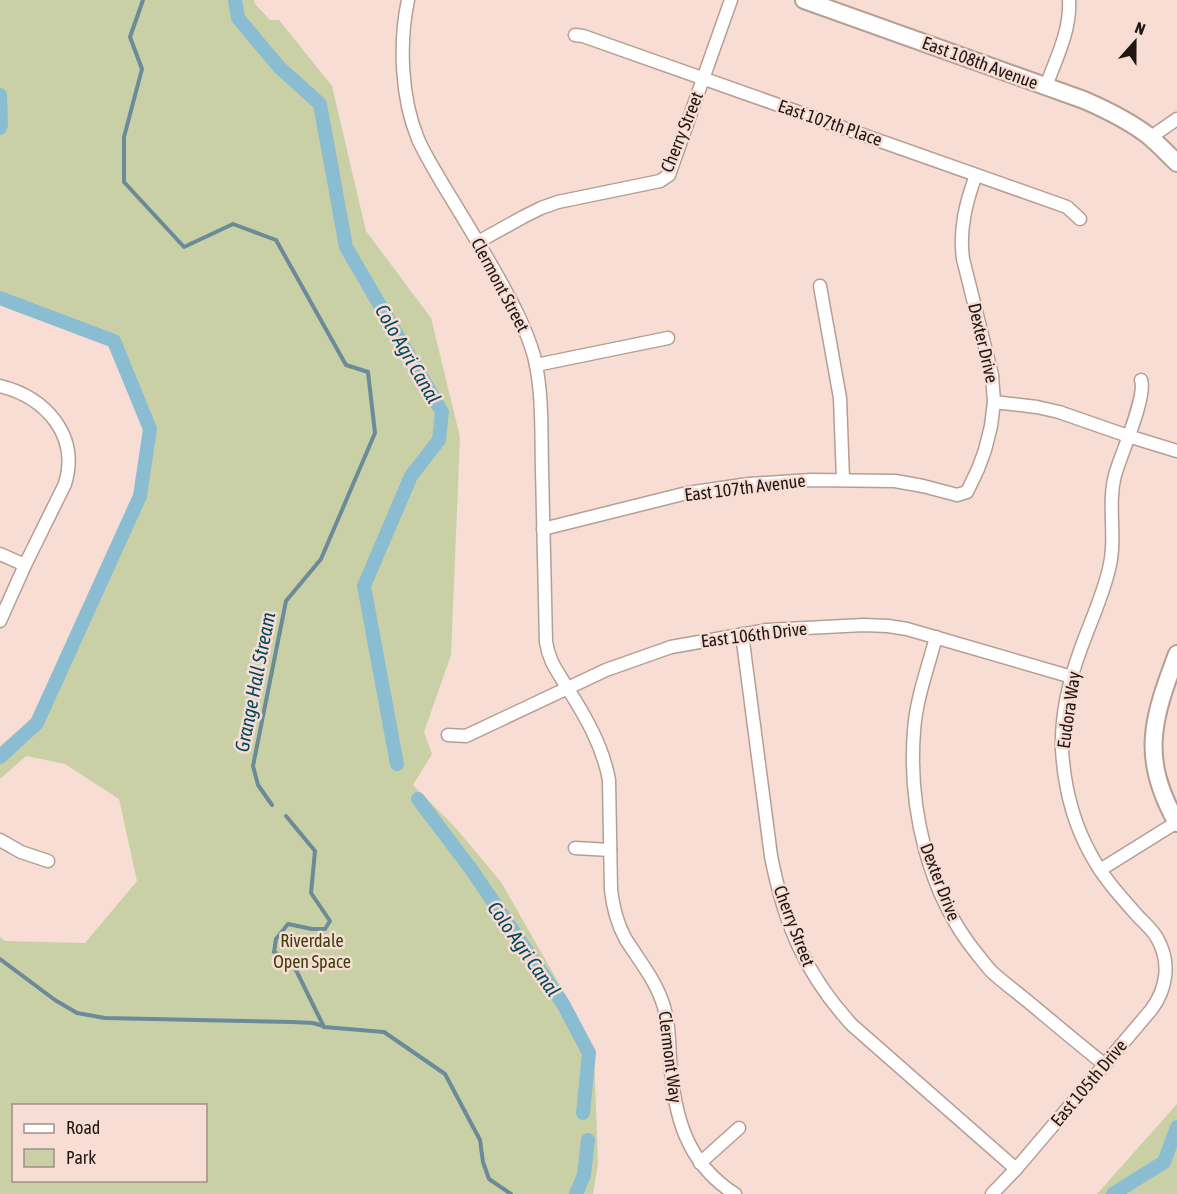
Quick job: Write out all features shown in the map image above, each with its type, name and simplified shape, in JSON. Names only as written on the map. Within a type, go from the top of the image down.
[{"type":"street","name":"Clermont Street","points":[[408,0],[403,58],[405,85],[417,138],[517,310],[536,364],[540,404],[546,642],[552,664],[568,688]]},
{"type":"street","name":"Cherry Street","points":[[478,242],[541,208],[581,196],[660,181],[669,175],[731,0]]},
{"type":"street","name":"East 108th Avenue","points":[[804,0],[1046,86],[1114,113],[1151,137],[1177,163]]},
{"type":"street","points":[[1046,86],[1064,38],[1069,0]]},
{"type":"street","name":"East 107th Place","points":[[575,35],[584,36],[1067,207],[1080,219]]},
{"type":"street","points":[[1151,137],[1177,119]]},
{"type":"street","name":"Dexter Drive","points":[[950,494],[963,495],[970,487],[985,450],[994,402],[992,375],[962,247],[963,214],[976,175]]},
{"type":"street","points":[[820,286],[840,398],[843,480]]},
{"type":"street","points":[[536,364],[668,338]]},
{"type":"street","name":"Eudora Way","points":[[1141,380],[1143,390],[1119,460],[1112,494],[1113,542],[1109,570],[1072,677],[1062,746],[1067,794],[1089,853],[1116,891],[1150,928],[1161,946],[1166,971],[1160,997]]},
{"type":"street","points":[[0,386],[28,396],[45,408],[61,430],[68,452],[68,475],[65,484],[0,621]]},
{"type":"street","points":[[994,402],[1037,406],[1177,451]]},
{"type":"street","name":"East 107th Avenue","points":[[543,529],[687,493],[749,484],[812,480],[895,481],[950,494]]},
{"type":"street","points":[[0,554],[25,565]]},
{"type":"street","name":"East 106th Drive","points":[[448,735],[466,736],[606,670],[651,653],[671,647],[767,630],[864,625],[908,629],[1072,677]]},
{"type":"street","name":"Cherry Street","points":[[742,634],[771,856],[783,909],[800,951],[824,991],[852,1025],[1016,1169]]},
{"type":"street","name":"Dexter Drive","points":[[936,637],[918,705],[913,752],[918,813],[933,875],[957,926],[991,971],[1105,1065]]},
{"type":"street","points":[[1100,870],[1177,822],[1165,800],[1155,769],[1153,738],[1158,706],[1177,654]]},
{"type":"street","name":"Clermont Way","points":[[568,688],[598,743],[607,770],[613,906],[624,937],[653,980],[664,1004],[670,1069],[677,1112],[687,1141],[700,1163],[715,1179],[735,1194]]},
{"type":"street","points":[[0,840],[21,852],[48,861]]},
{"type":"street","points":[[575,848],[610,850]]},
{"type":"street","name":"East 105th Drive","points":[[1016,1169],[1160,997]]},
{"type":"street","points":[[700,1163],[739,1128]]},
{"type":"street","points":[[992,1194],[1016,1169]]},
{"type":"green space","name":"Riverdale Open Space","points":[[0,0],[254,0],[270,20],[279,20],[332,86],[366,231],[431,318],[460,437],[451,655],[424,732],[432,754],[413,785],[454,826],[501,882],[574,1010],[594,1051],[598,1164],[593,1194],[0,1194],[0,937],[5,941],[85,943],[137,881],[119,799],[65,764],[26,756],[0,779],[0,746],[31,719],[138,494],[145,428],[107,344],[0,305]]},
{"type":"green space","points":[[1177,1104],[1177,1194],[1097,1194]]},
{"type":"waterway","name":"Grange Hall Stream","points":[[143,0],[130,37],[142,69],[124,137],[124,182],[184,247],[233,224],[276,240],[346,365],[368,372],[375,433],[321,559],[286,601],[253,766],[258,785],[272,805]]},
{"type":"waterway","name":"Colo Agri Canal","points":[[235,0],[238,18],[279,67],[320,104],[346,247],[442,412],[439,440],[411,476],[364,586],[397,764]]},
{"type":"waterway","name":"Colo Agri Canal","points":[[0,95],[0,128]]},
{"type":"waterway","name":"Colo Agri Canal","points":[[0,298],[114,341],[150,429],[140,496],[37,723],[0,757]]},
{"type":"waterway","name":"Colo Agri Canal","points":[[418,799],[471,869],[563,1004],[589,1053],[583,1113]]},
{"type":"waterway","name":"Grange Hall Stream","points":[[286,816],[315,851],[311,893],[330,921],[325,929],[288,924],[276,939],[274,952],[292,962],[324,1027],[384,1032],[445,1074],[480,1140],[483,1162],[489,1179],[511,1194]]},
{"type":"waterway","points":[[0,959],[55,1000],[77,1013],[105,1018],[292,1022],[323,1026]]},
{"type":"waterway","name":"Colo Agri Canal","points":[[1113,1194],[1164,1162],[1177,1127]]},
{"type":"waterway","name":"Colo Agri Canal","points":[[576,1194],[584,1175],[588,1140]]}]
